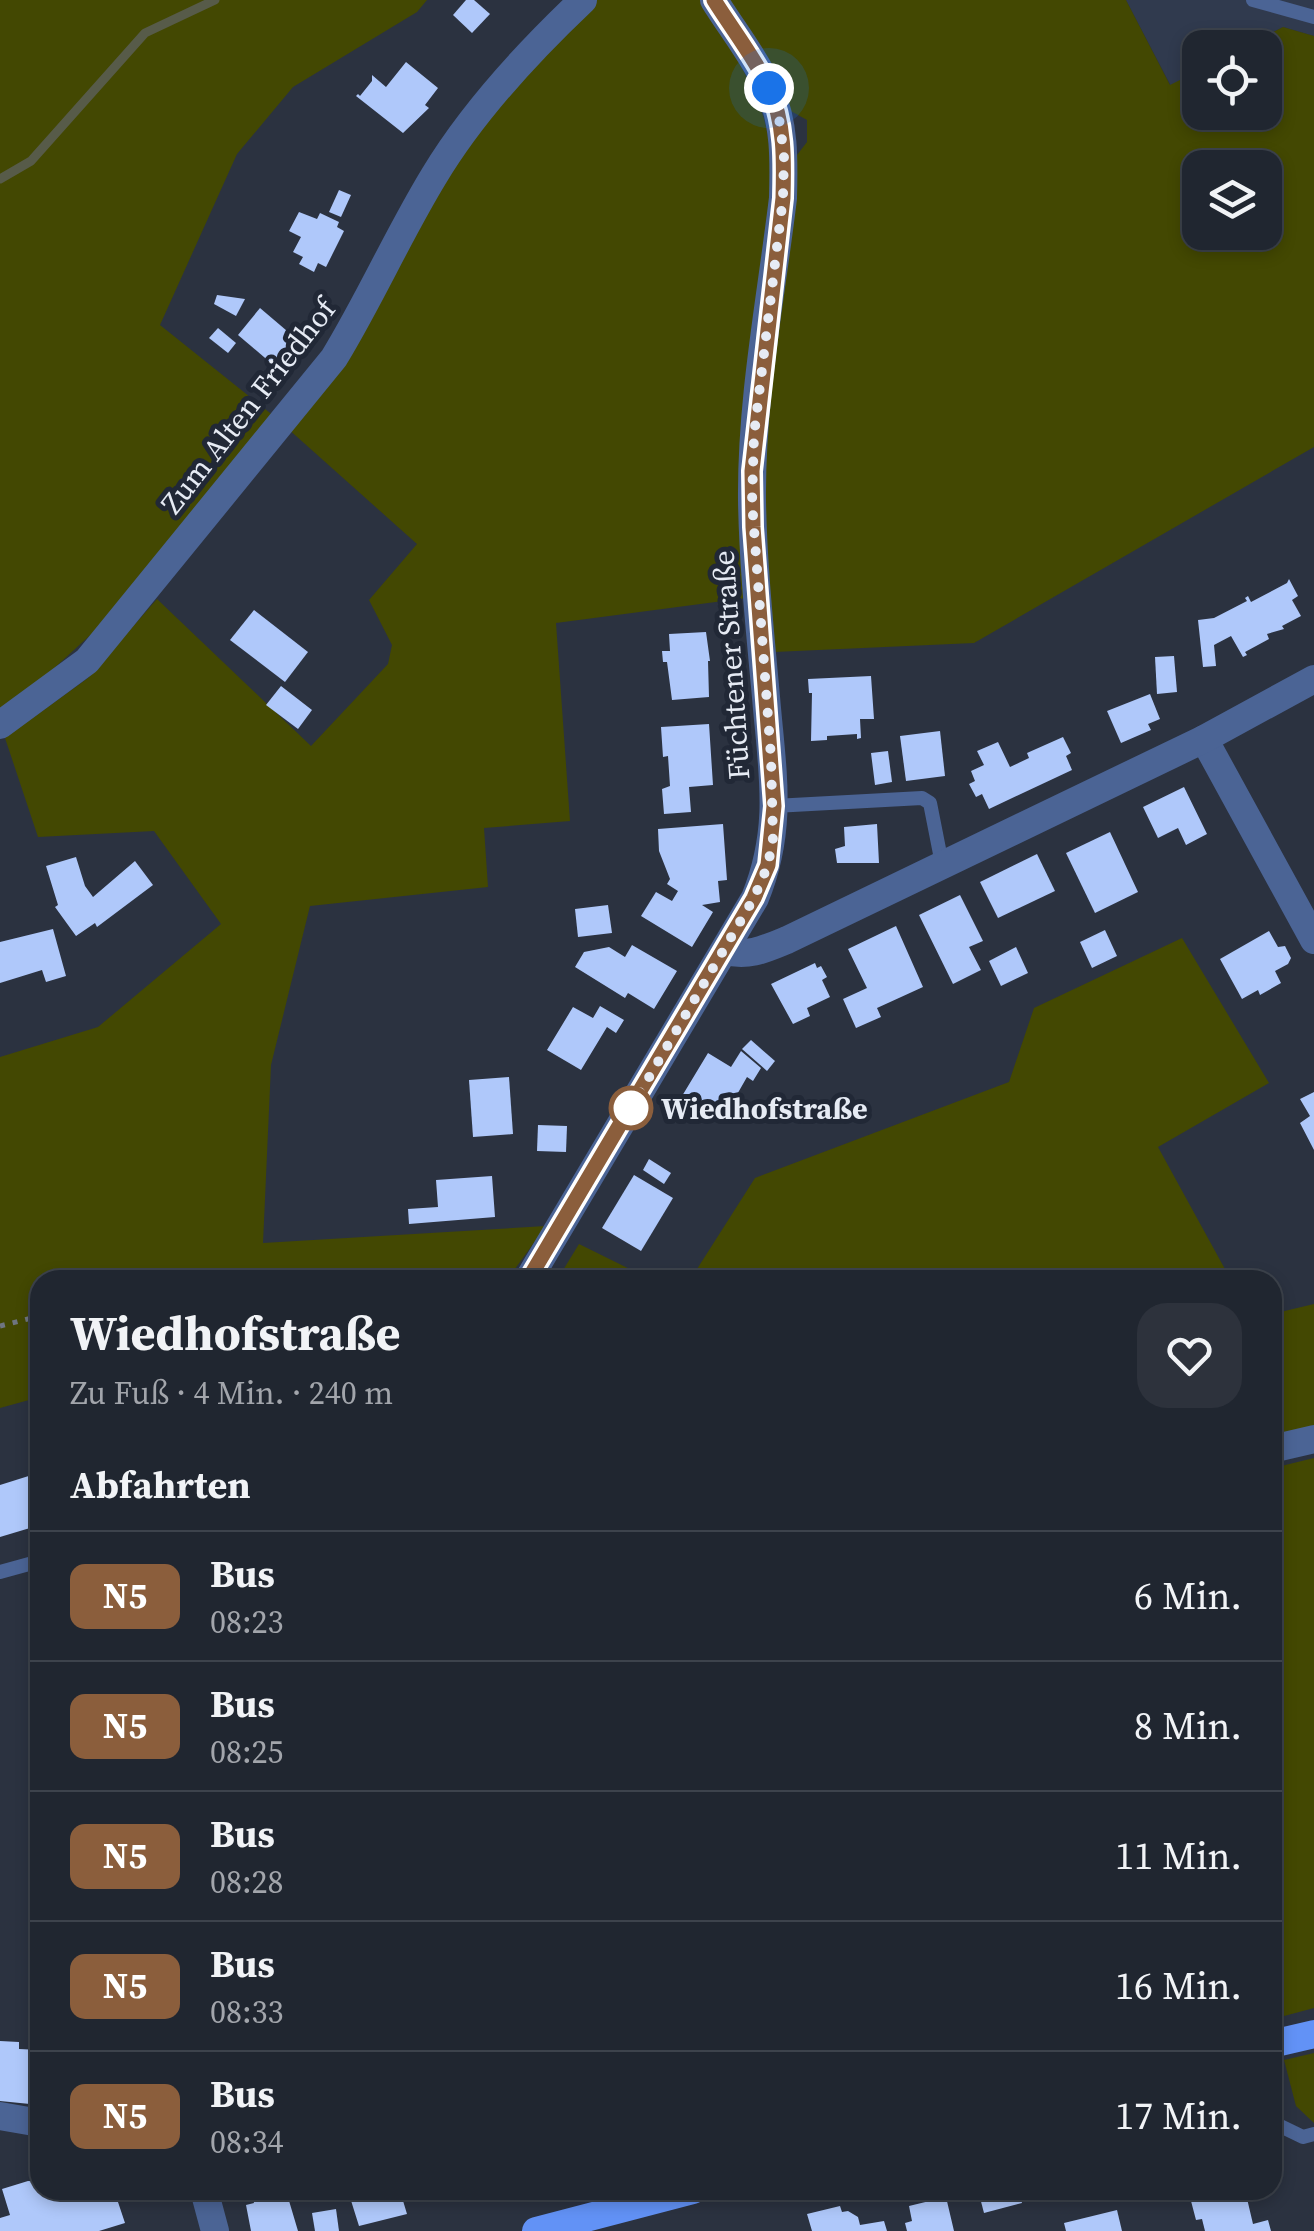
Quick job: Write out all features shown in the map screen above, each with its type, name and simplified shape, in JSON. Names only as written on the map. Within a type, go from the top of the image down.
[{"type":"main road","points":[[1282,2042],[1314,2034]]},
{"type":"main road","points":[[536,2231],[655,2200]]},
{"type":"street","name":"Zum Alten Friedhof","points":[[0,725],[87,661],[334,358],[435,174],[484,106],[582,0]]},
{"type":"street","name":"Füchtener Straße","points":[[534,1270],[725,951],[768,865],[774,806],[752,471],[783,198],[784,155],[779,118],[769,88],[714,0]]},
{"type":"street","points":[[725,951],[739,955],[756,953],[1204,739],[1314,678]]},
{"type":"street","points":[[1204,739],[1314,940]]},
{"type":"street","points":[[1282,1447],[1314,1439]]},
{"type":"street","points":[[0,2116],[30,2121]]},
{"type":"street","points":[[207,2200],[216,2231]]},
{"type":"lane","points":[[1253,0],[1314,17]]},
{"type":"lane","points":[[774,806],[922,798],[930,803],[942,864]]},
{"type":"lane","points":[[0,1572],[30,1564]]},
{"type":"lane","points":[[1282,2127],[1302,2137],[1314,2134]]},
{"type":"path","points":[[0,1326],[30,1318]]},
{"type":"shaded area","points":[[0,0],[427,0],[417,12],[293,87],[237,154],[160,325],[275,417],[124,604],[50,672],[0,709]]},
{"type":"shaded area","points":[[595,0],[701,0],[744,72],[764,119],[773,197],[746,598],[556,623],[570,821],[484,828],[488,887],[310,906],[271,1065],[263,1243],[546,1226],[514,1270],[30,1270],[30,1400],[0,1408],[0,1057],[98,1027],[221,924],[154,831],[38,837],[5,738],[88,678],[157,599],[311,746],[388,664],[392,645],[369,600],[417,544],[286,427],[494,105]]},
{"type":"shaded area","points":[[725,0],[1126,0],[1170,85],[1182,79],[1182,130],[1282,130],[1282,30],[1277,30],[1283,27],[1314,36],[1314,447],[974,643],[774,652],[762,539],[765,432],[797,155],[807,142],[807,120],[789,110]]},
{"type":"shaded area","points":[[1126,0],[1314,0],[1314,36],[1283,27],[1182,30],[1182,80],[1171,86]]},
{"type":"shaded area","points":[[1182,938],[1269,1083],[1158,1147],[1226,1270],[696,1270],[755,1178],[1009,1082],[1034,1008]]},
{"type":"shaded area","points":[[579,1244],[632,1270],[563,1270]]},
{"type":"shaded area","points":[[1314,1304],[1314,1427],[1282,1435],[1282,1312]]},
{"type":"shaded area","points":[[1314,1458],[1314,2008],[1282,2017],[1282,1466]]},
{"type":"shaded area","points":[[1314,2053],[1314,2123],[1296,2106],[1284,2060]]},
{"type":"building","points":[[466,0],[474,0],[490,14],[472,33],[453,15]]},
{"type":"building","points":[[406,62],[438,88],[425,105],[429,108],[403,133],[356,96],[372,81],[372,75],[386,87]]},
{"type":"building","points":[[339,190],[351,195],[341,217],[329,212]]},
{"type":"building","points":[[299,212],[317,219],[320,213],[339,222],[337,227],[344,231],[326,267],[318,263],[314,272],[299,264],[303,257],[293,252],[301,237],[289,231]]},
{"type":"building","points":[[217,295],[245,299],[236,316],[214,304]]},
{"type":"building","points":[[260,308],[300,342],[278,369],[238,335]]},
{"type":"building","points":[[218,328],[236,343],[228,353],[209,338]]},
{"type":"building","points":[[1289,579],[1298,596],[1292,600],[1301,616],[1282,626],[1284,629],[1267,634],[1269,639],[1243,657],[1231,636],[1214,645],[1216,666],[1203,667],[1198,620],[1214,618],[1247,601],[1248,596],[1251,602]]},
{"type":"building","points":[[254,610],[308,652],[285,682],[230,640]]},
{"type":"building","points":[[706,632],[709,697],[672,700],[662,651],[670,651],[669,634]]},
{"type":"building","points":[[1174,656],[1177,692],[1157,694],[1155,657]]},
{"type":"building","points":[[871,676],[874,719],[860,719],[861,738],[857,739],[857,734],[811,741],[812,693],[808,679]]},
{"type":"building","points":[[281,686],[312,710],[298,729],[266,705]]},
{"type":"building","points":[[1150,694],[1160,719],[1148,724],[1151,730],[1121,743],[1107,711]]},
{"type":"building","points":[[709,724],[713,785],[689,787],[691,812],[664,814],[662,789],[670,786],[661,727]]},
{"type":"building","points":[[940,731],[945,776],[906,781],[900,736]]},
{"type":"building","points":[[1063,737],[1071,753],[1066,756],[1072,770],[989,809],[982,794],[976,797],[969,784],[975,781],[971,771],[984,765],[977,751],[998,742],[1010,767],[1029,758],[1027,753]]},
{"type":"building","points":[[888,751],[892,782],[875,785],[871,753]]},
{"type":"building","points":[[1184,787],[1207,834],[1186,845],[1178,828],[1158,838],[1143,807]]},
{"type":"building","points":[[723,824],[727,880],[718,881],[720,902],[702,905],[713,912],[692,947],[641,916],[656,892],[672,901],[678,891],[667,884],[670,879],[659,851],[658,829]]},
{"type":"building","points":[[877,824],[879,863],[837,863],[835,849],[845,846],[844,827]]},
{"type":"building","points":[[1110,832],[1138,892],[1095,913],[1066,853]]},
{"type":"building","points":[[1037,854],[1055,891],[998,918],[980,882]]},
{"type":"building","points":[[76,857],[85,886],[93,897],[135,861],[153,885],[97,927],[95,923],[76,936],[55,907],[58,905],[46,866]]},
{"type":"building","points":[[960,895],[983,941],[969,947],[981,970],[953,984],[919,915]]},
{"type":"building","points":[[608,905],[612,933],[578,937],[575,909]]},
{"type":"building","points":[[896,926],[923,987],[877,1008],[881,1017],[856,1028],[843,999],[867,988],[848,949]]},
{"type":"building","points":[[53,929],[66,976],[46,982],[42,970],[0,983],[0,942]]},
{"type":"building","points":[[1105,930],[1117,956],[1092,968],[1080,942]]},
{"type":"building","points":[[1269,931],[1278,947],[1285,946],[1291,958],[1275,971],[1281,983],[1260,995],[1258,990],[1242,999],[1220,959]]},
{"type":"building","points":[[632,945],[677,971],[654,1009],[628,993],[625,998],[575,967],[584,952],[609,947],[625,957]]},
{"type":"building","points":[[1016,947],[1028,973],[1001,986],[989,961]]},
{"type":"building","points":[[815,963],[827,977],[822,980],[830,997],[807,1008],[810,1016],[793,1024],[771,984]]},
{"type":"building","points":[[600,1006],[624,1020],[616,1033],[607,1027],[581,1070],[547,1050],[573,1007],[593,1018]]},
{"type":"building","points":[[751,1040],[775,1061],[767,1071],[742,1049]]},
{"type":"building","points":[[741,1051],[761,1068],[753,1081],[747,1077],[723,1119],[711,1112],[705,1123],[676,1106],[708,1053],[731,1067]]},
{"type":"building","points":[[509,1077],[513,1134],[473,1137],[469,1080]]},
{"type":"building","points":[[1314,1092],[1314,1150],[1300,1123],[1310,1116],[1300,1099]]},
{"type":"building","points":[[538,1125],[567,1126],[566,1152],[537,1151]]},
{"type":"building","points":[[649,1159],[671,1173],[664,1184],[643,1170]]},
{"type":"building","points":[[634,1175],[673,1198],[641,1251],[602,1228]]},
{"type":"building","points":[[492,1176],[495,1217],[409,1224],[408,1209],[438,1207],[436,1180]]},
{"type":"building","points":[[30,1476],[30,1528],[0,1537],[0,1485]]},
{"type":"building","points":[[0,2041],[19,2042],[19,2049],[30,2050],[30,2104],[0,2101]]},
{"type":"building","points":[[30,2181],[30,2200],[117,2200],[125,2223],[99,2231],[0,2231],[0,2218],[10,2215],[2,2189]]},
{"type":"building","points":[[253,2200],[289,2200],[298,2231],[251,2231],[246,2205]]},
{"type":"building","points":[[351,2200],[403,2200],[407,2214],[359,2226]]},
{"type":"building","points":[[947,2200],[954,2231],[907,2231],[905,2223],[912,2221],[909,2206]]},
{"type":"building","points":[[981,2200],[1021,2200],[1022,2203],[984,2213]]},
{"type":"building","points":[[1247,2200],[1253,2224],[1268,2220],[1271,2231],[1205,2231],[1202,2219],[1196,2220],[1191,2201]]},
{"type":"building","points":[[840,2206],[842,2212],[858,2217],[860,2225],[884,2221],[887,2231],[812,2231],[807,2214]]},
{"type":"building","points":[[336,2209],[339,2231],[315,2231],[312,2213]]},
{"type":"building","points":[[1117,2210],[1122,2231],[1066,2231],[1064,2223]]},
{"type":"waterway","points":[[0,179],[31,161],[145,33],[215,0]]},
{"type":"bus line","name":"N5","points":[[534,1270],[754,898],[768,865],[773,838],[752,471],[783,198],[784,155],[779,118],[769,88],[714,0]]},
{"type":"place","name":"Wiedhofstraße","points":[[631,1108]]},
{"type":"route","points":[[631,1108],[754,898],[768,865],[773,838],[771,757],[752,502],[754,435],[783,198],[784,155],[779,118],[769,88]]}]
